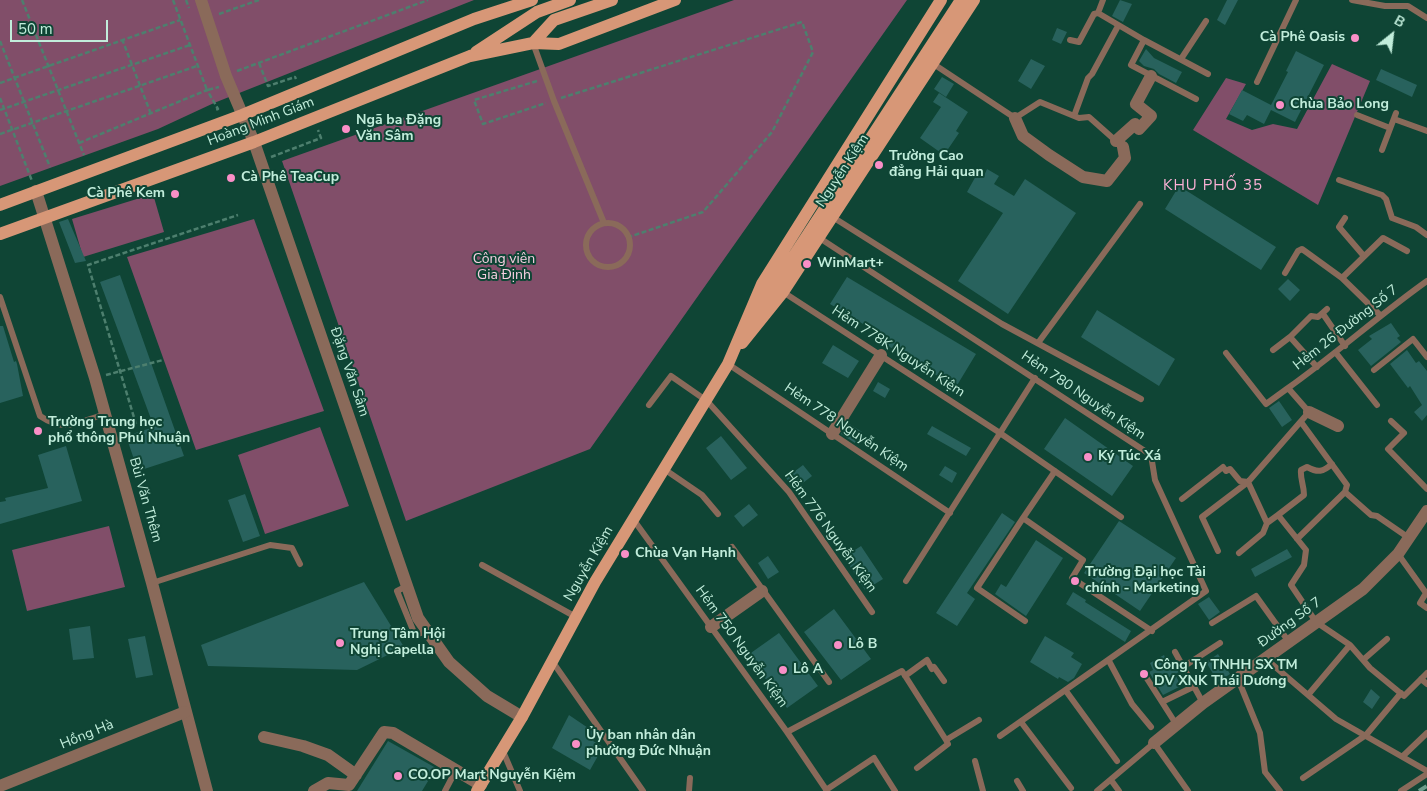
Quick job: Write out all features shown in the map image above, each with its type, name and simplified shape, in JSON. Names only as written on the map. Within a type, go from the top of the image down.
[{"type":"main road","name":"Hoàng Minh Giám","points":[[474,19],[502,0]]},
{"type":"main road","points":[[470,56],[532,5],[570,0]]},
{"type":"main road","points":[[533,42],[554,20],[612,0]]},
{"type":"main road","name":"Hoàng Minh Giám","points":[[0,234],[254,142],[470,56],[533,42],[559,44],[675,0]]},
{"type":"main road","name":"Nguyễn Kiệm","points":[[479,788],[522,717],[576,617],[633,519],[707,401],[730,360],[762,284],[942,0]]},
{"type":"main road","points":[[730,360],[777,290],[961,0]]},
{"type":"main road","name":"Nguyễn Kiệm","points":[[777,290],[818,237],[974,0]]},
{"type":"main road","name":"Hoàng Minh Giám","points":[[0,205],[242,115],[474,19],[532,5]]},
{"type":"street","name":"Đặng Văn Sâm","points":[[201,0],[242,115],[254,142],[418,618],[449,662],[487,696],[522,717]]},
{"type":"street","points":[[1015,118],[1023,136],[1050,155],[1083,177],[1107,181],[1125,158],[1120,144],[1135,124],[1139,129],[1151,116],[1136,104],[1151,76]]},
{"type":"street","name":"Bùi Văn Thêm","points":[[36,191],[95,378],[207,791]]},
{"type":"street","points":[[832,434],[881,355]]},
{"type":"street","points":[[1305,417],[1338,426]]},
{"type":"street","name":"Đường Số 7","points":[[1154,743],[1203,703],[1363,589],[1398,554],[1427,511]]},
{"type":"street","points":[[711,627],[762,591]]},
{"type":"street","name":"Hồng Hà","points":[[0,786],[185,712]]},
{"type":"street","points":[[314,791],[328,783],[349,785],[384,732],[393,733],[456,770],[479,788]]},
{"type":"street","points":[[264,737],[303,746],[328,755],[356,775]]},
{"type":"lane","points":[[1070,40],[1079,42],[1094,14],[1098,13],[1103,0]]},
{"type":"lane","points":[[1257,82],[1296,0]]},
{"type":"lane","points":[[1352,0],[1385,6],[1410,3],[1427,18]]},
{"type":"lane","points":[[1098,13],[1118,26],[1208,74]]},
{"type":"lane","points":[[1180,59],[1206,21]]},
{"type":"lane","points":[[1074,116],[1088,78],[1118,26]]},
{"type":"lane","points":[[1144,40],[1130,65],[1196,99]]},
{"type":"lane","points":[[533,42],[554,101],[604,222]]},
{"type":"lane","points":[[932,63],[1015,118],[1040,102],[1079,118],[1089,117],[1120,144]]},
{"type":"lane","points":[[1357,115],[1390,128]]},
{"type":"lane","points":[[1382,150],[1395,116],[1427,131]]},
{"type":"lane","points":[[1339,180],[1382,195],[1386,199],[1392,218],[1416,227],[1427,235]]},
{"type":"lane","points":[[1038,343],[1140,204]]},
{"type":"lane","points":[[832,216],[1002,324],[1141,399]]},
{"type":"lane","points":[[1345,218],[1339,227],[1363,256]]},
{"type":"lane","points":[[604,222],[621,227],[628,237],[630,250],[624,261],[611,267],[597,264],[587,254],[586,240],[593,228],[604,222]]},
{"type":"lane","name":"Hẻm 780 Nguyễn Kiệm","points":[[818,237],[1151,456],[1155,480],[1206,591],[1152,631],[1000,736]]},
{"type":"lane","points":[[1342,278],[1383,238],[1407,251]]},
{"type":"lane","points":[[1285,273],[1300,249],[1342,278],[1380,315]]},
{"type":"lane","name":"Hẻm 26 Đường Số 7","points":[[1345,492],[1348,485],[1332,464],[1288,388],[1336,354],[1380,315],[1427,281]]},
{"type":"lane","name":"Hẻm 778K Nguyễn Kiệm","points":[[777,290],[1000,433],[1121,517]]},
{"type":"lane","points":[[0,297],[40,416],[57,426],[65,426],[105,414]]},
{"type":"lane","points":[[1273,350],[1290,338],[1311,316],[1318,317],[1325,311],[1345,346]]},
{"type":"lane","points":[[1290,338],[1317,367]]},
{"type":"lane","points":[[1374,370],[1413,340],[1427,357]]},
{"type":"lane","points":[[1226,353],[1266,404],[1288,388]]},
{"type":"lane","points":[[1336,354],[1376,405]]},
{"type":"lane","name":"Hẻm 778 Nguyễn Kiệm","points":[[730,360],[832,434],[950,512]]},
{"type":"lane","name":"Hẻm 776 Nguyễn Kiệm","points":[[649,406],[671,376],[707,401],[789,492],[872,612]]},
{"type":"lane","points":[[906,581],[1035,378]]},
{"type":"lane","points":[[1218,551],[1202,517],[1248,482],[1264,461],[1305,417]]},
{"type":"lane","points":[[1391,421],[1404,433],[1388,449],[1427,489]]},
{"type":"lane","points":[[1267,522],[1304,495],[1304,486],[1300,478],[1301,470],[1307,467],[1316,472],[1324,471],[1332,464]]},
{"type":"lane","points":[[1182,500],[1223,467],[1226,472],[1230,469],[1240,481],[1248,482]]},
{"type":"lane","points":[[664,470],[702,495],[718,514]]},
{"type":"lane","points":[[1025,620],[977,588],[1055,471]]},
{"type":"lane","points":[[1239,553],[1264,533],[1267,522],[1248,482]]},
{"type":"lane","points":[[1297,540],[1345,492],[1371,515],[1377,516],[1409,538]]},
{"type":"lane","points":[[1278,515],[1306,550],[1304,564],[1291,585],[1316,622],[1350,645],[1363,660],[1404,696],[1427,673]]},
{"type":"lane","points":[[1023,518],[1083,560],[1072,578],[1152,631]]},
{"type":"lane","name":"Hẻm 750 Nguyễn Kiệm","points":[[633,519],[788,732],[827,790]]},
{"type":"lane","points":[[152,583],[270,545],[292,548],[300,564]]},
{"type":"lane","points":[[732,547],[829,682]]},
{"type":"lane","points":[[1398,554],[1426,593],[1420,604],[1427,608]]},
{"type":"lane","points":[[482,565],[576,617]]},
{"type":"lane","points":[[1212,623],[1256,596],[1289,642]]},
{"type":"lane","points":[[1363,660],[1386,639]]},
{"type":"lane","points":[[1183,667],[1220,644]]},
{"type":"lane","points":[[1308,695],[1350,645]]},
{"type":"lane","points":[[1175,652],[1203,703]]},
{"type":"lane","points":[[1266,658],[1336,719],[1403,756],[1427,772],[1401,791]]},
{"type":"lane","points":[[552,660],[643,791]]},
{"type":"lane","points":[[905,676],[926,660],[932,669],[934,667],[944,681]]},
{"type":"lane","points":[[1109,661],[1132,704],[1151,727]]},
{"type":"lane","points":[[788,732],[902,671],[948,744],[917,768]]},
{"type":"lane","points":[[1144,674],[1176,724]]},
{"type":"lane","points":[[1238,679],[1260,733],[1265,772],[1280,791]]},
{"type":"lane","points":[[1421,679],[1427,684]]},
{"type":"lane","points":[[1162,702],[1193,687]]},
{"type":"lane","points":[[1066,691],[1117,761]]},
{"type":"lane","points":[[1303,778],[1366,735],[1401,693]]},
{"type":"lane","points":[[946,740],[979,720]]},
{"type":"lane","points":[[1020,722],[1071,788]]},
{"type":"lane","points":[[1403,756],[1427,733]]},
{"type":"lane","points":[[1097,791],[1154,743],[1188,791]]},
{"type":"lane","points":[[502,748],[520,791]]},
{"type":"lane","points":[[827,790],[874,758],[895,791]]},
{"type":"lane","points":[[975,761],[983,791]]},
{"type":"lane","points":[[445,791],[456,770]]},
{"type":"lane","points":[[690,778],[690,791]]},
{"type":"lane","points":[[1111,780],[1119,791]]},
{"type":"lane","points":[[1017,781],[1023,791]]},
{"type":"path","points":[[22,0],[84,155]]},
{"type":"path","points":[[173,0],[197,66],[214,103]]},
{"type":"path","points":[[213,16],[258,0]]},
{"type":"path","points":[[235,72],[428,0]]},
{"type":"path","points":[[0,83],[180,20]]},
{"type":"path","points":[[540,88],[537,80],[474,100],[483,124],[802,22],[813,52],[772,132],[703,212],[628,237]]},
{"type":"path","points":[[122,39],[151,114]]},
{"type":"path","points":[[0,41],[50,167]]},
{"type":"path","points":[[0,110],[190,45]]},
{"type":"path","points":[[259,63],[268,86],[295,77]]},
{"type":"path","points":[[0,134],[197,66]]},
{"type":"path","points":[[79,143],[207,90]]},
{"type":"path","points":[[542,96],[544,104]]},
{"type":"path","points":[[0,98],[36,191]]},
{"type":"path","points":[[260,161],[321,138]]},
{"type":"path","points":[[136,424],[88,264],[238,215]]},
{"type":"path","points":[[95,378],[164,360]]},
{"type":"green space","points":[[0,0],[474,0],[214,103],[158,129],[0,186]]},
{"type":"green space","name":"Công viên Gia Định","points":[[734,0],[907,0],[590,449],[406,521],[282,161]]},
{"type":"green space","points":[[1332,64],[1370,81],[1318,205],[1193,130],[1226,78],[1246,84],[1226,119],[1252,130],[1273,124],[1297,129]]},
{"type":"green space","points":[[153,194],[164,232],[83,257],[72,219]]},
{"type":"green space","points":[[254,219],[324,411],[196,450],[127,257]]},
{"type":"green space","points":[[320,427],[349,506],[265,534],[238,455]]},
{"type":"green space","points":[[109,526],[125,587],[27,611],[12,550]]},
{"type":"building","points":[[1120,0],[1132,4],[1123,22],[1112,16]]},
{"type":"building","points":[[1227,0],[1238,0],[1225,25],[1217,20]]},
{"type":"building","points":[[1057,28],[1067,32],[1061,44],[1052,40]]},
{"type":"building","points":[[1146,49],[1154,58],[1182,72],[1176,83],[1159,74],[1154,69],[1144,66],[1139,61]]},
{"type":"building","points":[[1296,51],[1324,65],[1295,122],[1271,110],[1264,124],[1247,115],[1243,121],[1229,114],[1242,90],[1271,105],[1288,72],[1286,71]]},
{"type":"building","points":[[1031,59],[1045,66],[1031,89],[1018,81]]},
{"type":"building","points":[[1381,69],[1417,85],[1412,97],[1376,80]]},
{"type":"building","points":[[942,77],[954,84],[946,97],[934,89]]},
{"type":"building","points":[[939,93],[968,112],[956,131],[959,133],[944,155],[920,138],[941,107],[933,102]]},
{"type":"building","points":[[987,169],[999,176],[994,184],[1014,196],[1025,179],[1076,213],[1008,314],[958,281],[1003,213],[967,192],[977,174],[983,178]]},
{"type":"building","points":[[1179,186],[1276,247],[1261,270],[1165,209]]},
{"type":"building","points":[[68,219],[86,261],[75,263],[59,222]]},
{"type":"building","points":[[120,275],[184,456],[138,471],[126,436],[154,427],[100,282]]},
{"type":"building","points":[[847,277],[976,354],[956,387],[875,338],[878,333],[830,304]]},
{"type":"building","points":[[1288,279],[1300,290],[1290,301],[1278,289]]},
{"type":"building","points":[[1097,310],[1175,359],[1159,386],[1081,337]]},
{"type":"building","points":[[1391,323],[1400,336],[1397,338],[1401,342],[1371,366],[1358,350],[1372,339],[1369,336]]},
{"type":"building","points":[[0,326],[3,326],[14,362],[16,361],[17,364],[23,396],[0,403]]},
{"type":"building","points":[[833,345],[859,361],[848,378],[822,363]]},
{"type":"building","points":[[1407,350],[1416,363],[1419,361],[1427,371],[1427,415],[1422,421],[1414,412],[1422,405],[1410,386],[1408,388],[1390,364]]},
{"type":"building","points":[[878,382],[890,389],[885,398],[873,391]]},
{"type":"building","points":[[1279,401],[1292,420],[1282,427],[1269,408]]},
{"type":"building","name":"Ký Túc Xá","points":[[1065,418],[1133,466],[1112,496],[1044,449]]},
{"type":"building","points":[[848,423],[862,432],[855,443],[841,434]]},
{"type":"building","points":[[932,426],[971,448],[966,456],[927,434]]},
{"type":"building","points":[[721,436],[747,468],[731,480],[706,448]]},
{"type":"building","points":[[66,446],[82,501],[0,524],[0,502],[6,501],[5,498],[48,488],[38,455]]},
{"type":"building","points":[[803,465],[812,476],[795,489],[786,478]]},
{"type":"building","points":[[945,466],[957,473],[952,483],[939,475]]},
{"type":"building","points":[[245,494],[260,536],[243,542],[228,500]]},
{"type":"building","points":[[749,504],[758,515],[743,527],[734,516]]},
{"type":"building","points":[[1002,513],[1015,522],[967,593],[975,599],[957,626],[936,613]]},
{"type":"building","points":[[1119,521],[1176,558],[1140,611],[1084,573]]},
{"type":"building","points":[[1036,540],[1063,558],[1026,616],[995,594],[1001,584],[1006,587]]},
{"type":"building","points":[[861,546],[883,579],[865,590],[844,557]]},
{"type":"building","points":[[1287,549],[1292,557],[1255,577],[1251,569]]},
{"type":"building","points":[[768,556],[779,572],[768,579],[758,563]]},
{"type":"building","points":[[364,582],[404,647],[357,670],[208,666],[201,645]]},
{"type":"building","points":[[1073,592],[1086,600],[1085,602],[1131,631],[1125,642],[1066,604]]},
{"type":"building","points":[[1209,597],[1220,612],[1209,620],[1198,604]]},
{"type":"building","name":"Lô B","points":[[834,609],[871,659],[841,680],[804,632]]},
{"type":"building","points":[[90,626],[94,658],[73,660],[69,629]]},
{"type":"building","name":"Lô A","points":[[779,633],[818,686],[787,708],[748,655]]},
{"type":"building","points":[[145,636],[153,675],[136,678],[128,639]]},
{"type":"building","points":[[1045,636],[1074,653],[1071,657],[1082,664],[1074,678],[1068,682],[1059,677],[1058,679],[1030,662]]},
{"type":"building","points":[[1218,654],[1230,674],[1218,682],[1206,662]]},
{"type":"building","points":[[1164,655],[1169,666],[1173,663],[1179,672],[1175,674],[1181,686],[1163,695],[1149,672],[1153,670],[1150,663]]},
{"type":"building","points":[[1371,689],[1380,697],[1372,709],[1363,702]]},
{"type":"building","name":"Ủy ban nhân dân phường Đức Nhuận","points":[[569,715],[597,734],[593,741],[603,747],[590,770],[552,748]]},
{"type":"building","name":"CO.OP Mart Nguyễn Kiệm","points":[[388,741],[436,768],[422,791],[357,791]]},
{"type":"railway","points":[[1419,791],[1427,786]]},
{"type":"place","name":"Cà Phê Oasis","points":[[1355,38]]},
{"type":"place","name":"Chùa Bảo Long","points":[[1280,105]]},
{"type":"place","name":"Ngã ba Đặng Văn Sâm","points":[[346,129]]},
{"type":"place","name":"Trường Cao đẳng Hải quan","points":[[879,165]]},
{"type":"place","name":"Cà Phê TeaCup","points":[[231,178]]},
{"type":"place","name":"Cà Phê Kem","points":[[175,194]]},
{"type":"place","name":"WinMart+","points":[[807,264]]},
{"type":"place","name":"Trường Trung học phổ thông Phú Nhuận","points":[[38,431]]},
{"type":"place","name":"Ký Túc Xá","points":[[1088,457]]},
{"type":"place","name":"Chùa Vạn Hạnh","points":[[625,554]]},
{"type":"place","name":"Trường Đại học Tài chính - Marketing","points":[[1075,581]]},
{"type":"place","name":"Trung Tâm Hội Nghị Capella","points":[[340,643]]},
{"type":"place","name":"Lô B","points":[[838,645]]},
{"type":"place","name":"Lô A","points":[[783,670]]},
{"type":"place","name":"Công Ty TNHH SX TM DV XNK Thái Dương","points":[[1144,674]]},
{"type":"place","name":"Ủy ban nhân dân phường Đức Nhuận","points":[[576,744]]},
{"type":"place","name":"CO.OP Mart Nguyễn Kiệm","points":[[398,776]]},
{"type":"district","name":"KHU PHỐ 35","points":[[1213,186]]}]
